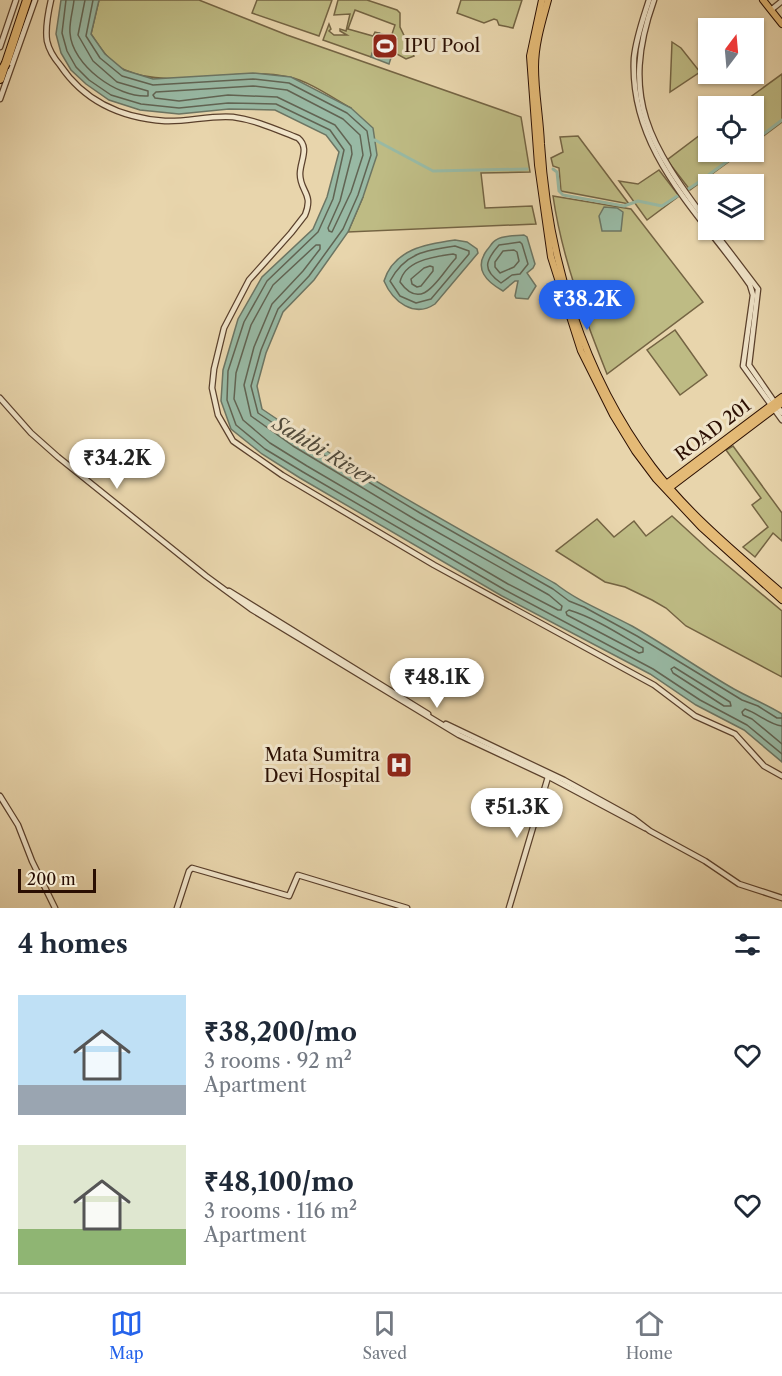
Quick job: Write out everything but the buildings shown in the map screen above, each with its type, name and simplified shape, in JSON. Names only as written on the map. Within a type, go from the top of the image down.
[{"type":"highway","points":[[0,79],[22,0]]},
{"type":"highway","points":[[4,64],[27,0]]},
{"type":"main road","points":[[542,0],[534,32],[530,67],[538,165],[551,257],[581,351],[597,386],[635,451],[701,526],[782,600]]},
{"type":"main road","points":[[548,0],[537,42],[535,68],[543,165],[557,257],[576,321],[633,438],[666,487],[782,593]]},
{"type":"main road","points":[[767,1],[782,24]]},
{"type":"main road","points":[[773,9],[782,17]]},
{"type":"main road","name":"ROAD 201","points":[[666,487],[776,405],[782,397]]},
{"type":"street","points":[[0,47],[16,0]]},
{"type":"street","points":[[0,99],[4,64],[35,0]]},
{"type":"street","points":[[51,0],[47,34],[51,52],[70,80],[92,99],[117,111],[147,119],[179,121],[225,117],[254,120],[298,138],[304,143],[300,175],[309,199],[305,215],[246,284],[224,328],[216,356],[212,379],[214,400],[219,419],[232,441],[282,475],[434,565],[654,684],[695,716],[735,734],[765,766],[782,776]]},
{"type":"street","points":[[652,0],[636,45],[634,59],[643,123],[656,156],[750,285],[753,295],[743,366],[776,405],[782,420]]},
{"type":"street","points":[[773,9],[782,1]]},
{"type":"street","points":[[684,194],[698,211]]},
{"type":"street","points":[[721,240],[758,289],[748,364],[782,413]]},
{"type":"street","points":[[0,398],[31,433],[58,457],[251,609],[410,707],[495,754],[548,777],[645,828],[711,865],[739,884],[782,898]]},
{"type":"street","points":[[226,591],[240,597],[446,724],[564,780],[633,818],[645,828]]},
{"type":"street","points":[[509,908],[548,777]]},
{"type":"street","points":[[0,796],[18,825],[32,861],[55,908]]},
{"type":"street","points":[[177,908],[191,868],[288,896],[296,876],[319,880],[407,908]]},
{"type":"shaded area","points":[[99,0],[199,0],[287,35],[521,117],[530,172],[481,173],[485,208],[532,206],[536,224],[348,232],[363,197],[351,108],[313,86],[289,77],[248,74],[163,78],[143,76],[125,70],[110,59],[91,34]]},
{"type":"shaded area","points":[[257,0],[332,0],[319,36],[252,13]]},
{"type":"shaded area","points":[[338,0],[367,0],[397,10],[400,13],[400,27],[414,56],[406,59],[393,52],[397,39],[391,37],[395,25],[355,10],[348,29],[373,36],[375,32],[379,33],[371,57],[323,40],[329,24],[331,29],[329,31],[334,35],[347,35],[340,29],[346,31],[350,14],[334,15]]},
{"type":"shaded area","points":[[461,0],[522,0],[513,28],[499,25],[494,19],[484,23],[457,13]]},
{"type":"shaded area","points":[[672,42],[681,48],[698,69],[698,73],[670,92]]},
{"type":"shaded area","points":[[782,74],[782,122],[764,136],[764,96],[752,96]]},
{"type":"shaded area","points":[[578,136],[629,204],[561,191],[559,168],[553,166],[551,158],[563,152],[560,137]]},
{"type":"shaded area","points":[[698,137],[698,162],[728,162],[712,174],[698,174],[698,184],[690,190],[667,160]]},
{"type":"shaded area","points":[[659,170],[679,196],[647,220],[619,181],[638,184]]},
{"type":"shaded area","points":[[553,196],[631,209],[703,302],[607,374],[582,309],[568,264]]},
{"type":"shaded area","points":[[675,330],[707,375],[680,395],[647,350]]},
{"type":"shaded area","points":[[733,446],[782,513],[782,541],[773,533],[755,557],[743,547],[768,527],[752,505],[761,498],[726,450]]},
{"type":"shaded area","points":[[672,516],[782,611],[782,677],[686,626],[666,608],[652,600],[625,587],[605,582],[556,551],[597,519],[614,537],[634,521],[646,536]]},
{"type":"water","name":"Sahibi River","points":[[61,0],[99,0],[91,34],[105,54],[124,70],[153,79],[253,73],[291,77],[351,108],[373,128],[377,155],[348,232],[314,280],[283,312],[266,353],[257,386],[262,409],[407,500],[583,601],[632,626],[734,689],[782,714],[782,762],[744,730],[696,705],[650,674],[502,596],[300,478],[262,454],[231,429],[221,401],[223,370],[238,319],[262,277],[313,229],[327,197],[339,152],[326,135],[275,110],[229,109],[179,114],[140,110],[109,100],[71,70],[61,53],[56,34]]},
{"type":"water","name":"IPU Pool","points":[[379,33],[397,39],[389,64],[371,57]]},
{"type":"water","points":[[604,207],[617,208],[623,212],[621,231],[602,231],[599,216]]},
{"type":"water","points":[[524,235],[527,237],[535,264],[527,273],[536,286],[528,299],[516,298],[518,281],[503,291],[492,283],[484,274],[481,263],[487,250],[499,238]]},
{"type":"water","points":[[455,240],[467,242],[477,249],[478,253],[435,304],[419,309],[405,306],[388,289],[384,281],[389,270],[403,255],[422,246]]},
{"type":"waterway","points":[[764,134],[782,120]]},
{"type":"waterway","points":[[371,141],[375,140],[433,171],[527,169]]},
{"type":"waterway","points":[[553,169],[557,172],[559,191],[563,195],[624,206],[638,201],[662,206],[726,162]]},
{"type":"place","name":"IPU Pool","points":[[385,46]]},
{"type":"place","name":"Mata Sumitra Devi Hospital","points":[[399,765]]}]
